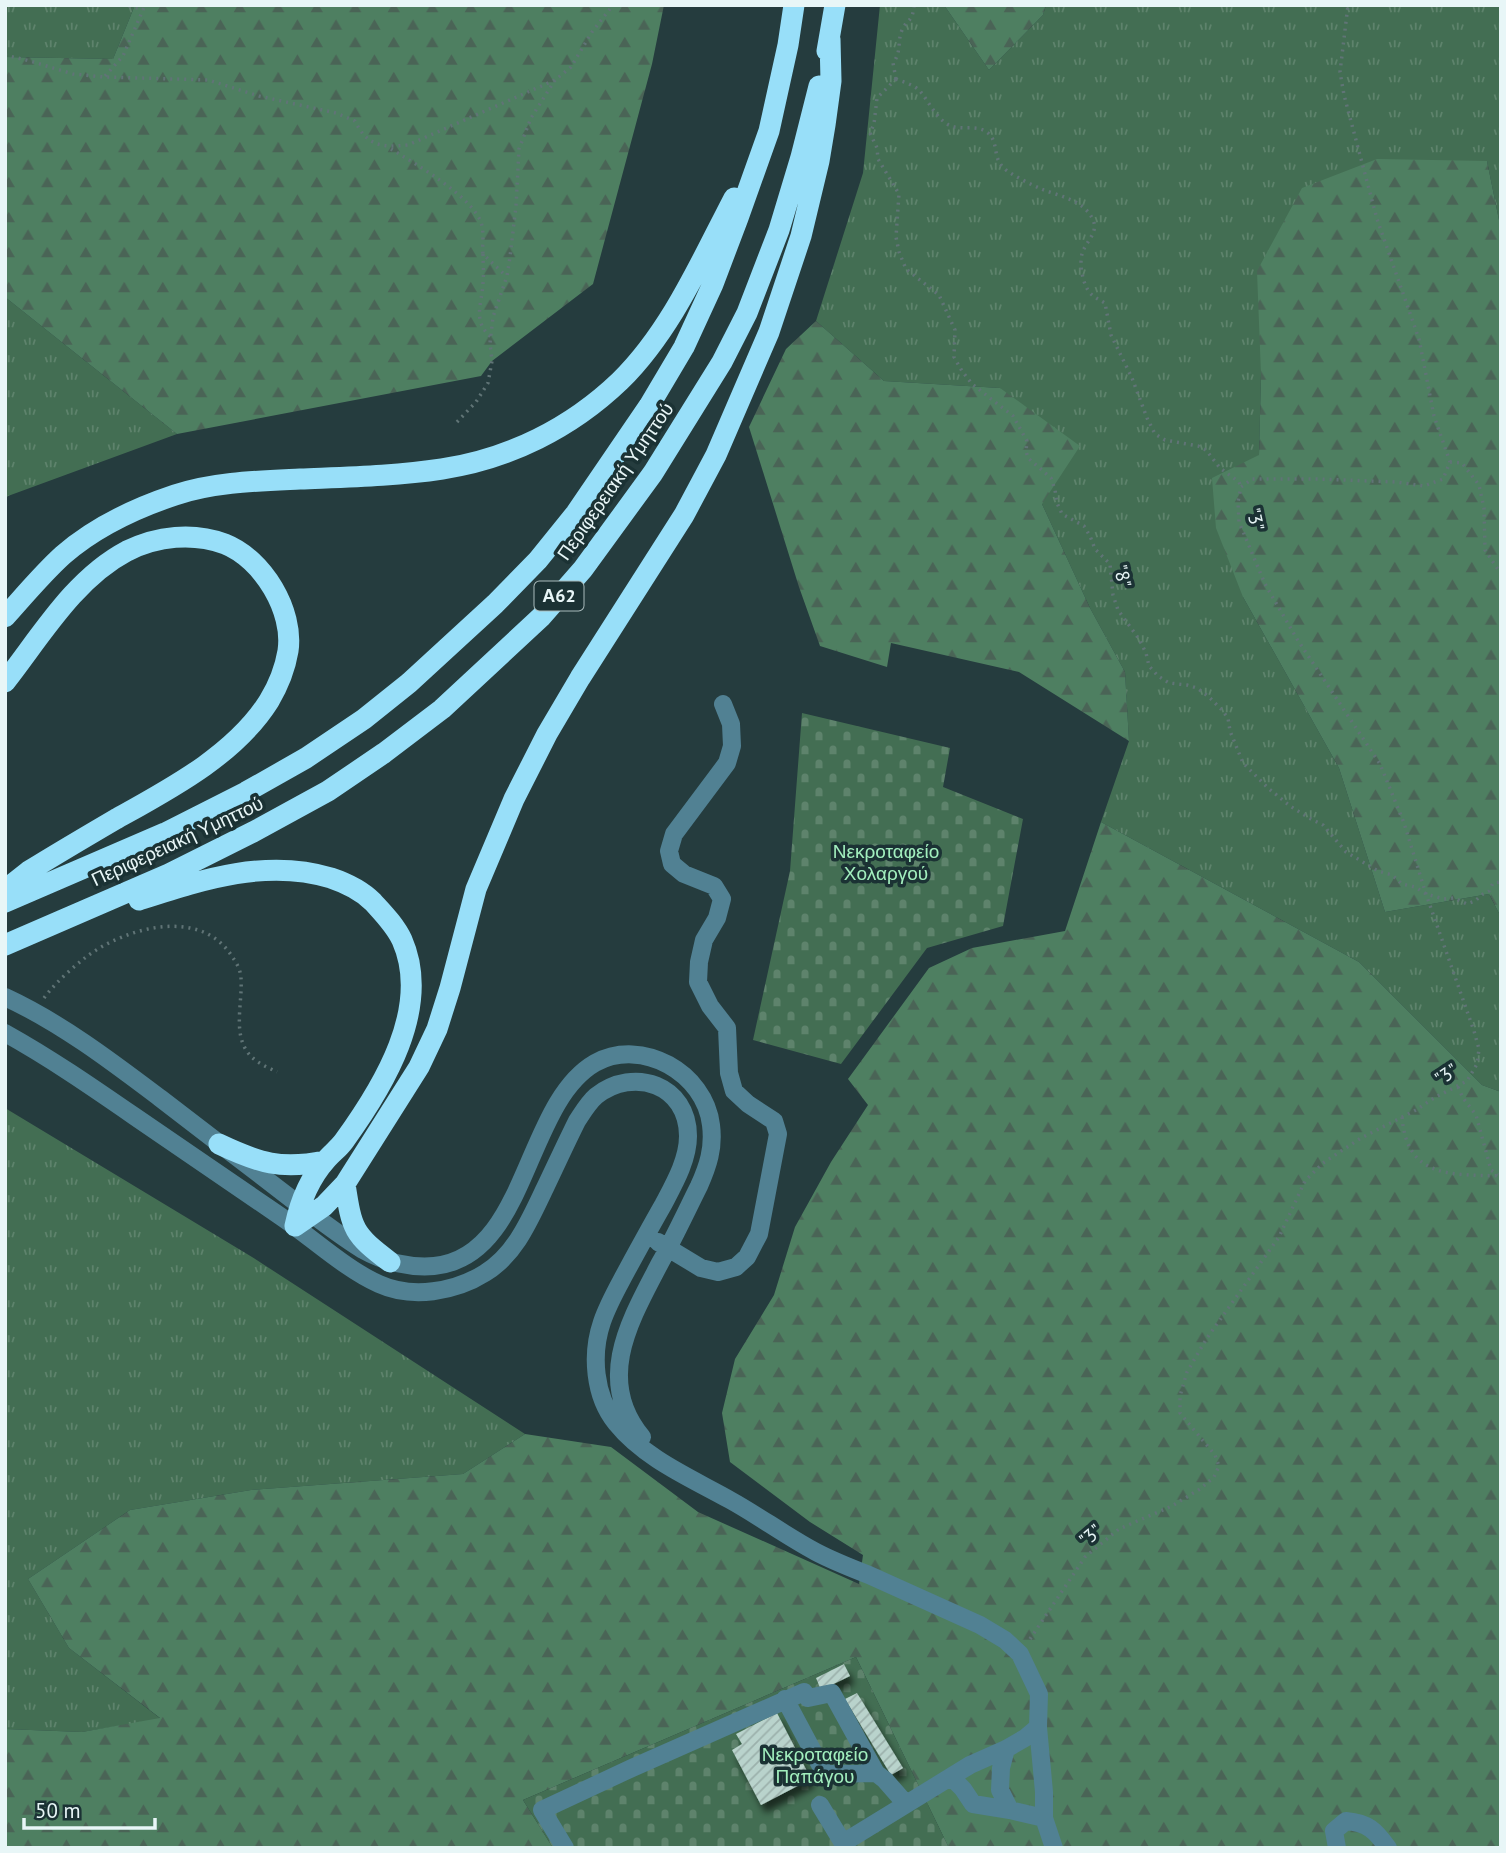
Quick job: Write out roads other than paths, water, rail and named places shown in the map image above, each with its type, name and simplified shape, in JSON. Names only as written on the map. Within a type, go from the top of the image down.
[{"type":"highway","name":"Περιφερειακή Υμηττού","points":[[5,902],[165,833],[306,758],[364,719],[410,683],[538,560],[576,513],[629,436],[684,347],[713,284],[769,131],[794,5]]},
{"type":"highway","name":"Περιφερειακή Υμηττού","points":[[5,945],[169,874],[328,791],[442,709],[541,617],[583,569],[653,473],[722,362],[747,313],[779,230],[802,157],[830,39],[835,5]]},
{"type":"highway","points":[[306,1209],[334,1197],[345,1184],[419,1068],[437,1029],[476,889],[514,799],[547,734],[684,515],[716,455],[769,331],[801,236],[819,161],[831,81],[830,39]]},
{"type":"highway","points":[[5,617],[64,554],[98,530],[139,509],[177,495],[222,485],[444,469],[525,445],[558,428],[591,406],[646,353],[670,317],[769,131]]},
{"type":"highway","points":[[5,682],[84,583],[127,552],[154,541],[175,537],[201,538],[226,544],[244,555],[263,573],[277,593],[287,626],[288,650],[282,677],[268,702],[246,730],[201,770],[29,871],[5,891]]},
{"type":"highway","points":[[37,931],[100,915],[183,886],[253,870],[314,873],[341,881],[367,896],[387,917],[402,939],[409,963],[411,999],[404,1030],[372,1102],[342,1145],[325,1161],[308,1186],[306,1209],[295,1227]]},
{"type":"highway","points":[[219,1144],[243,1155],[278,1164],[301,1166],[325,1161]]},
{"type":"highway","points":[[345,1184],[351,1221],[356,1232],[390,1262]]},
{"type":"street","points":[[646,1235],[701,1268],[718,1272],[736,1267],[747,1257],[759,1234],[778,1134],[774,1121],[734,1091],[729,1073],[727,1028],[710,1006],[698,982],[704,940],[717,918],[722,899],[714,886],[684,874],[672,864],[669,851],[674,834],[727,763],[732,746],[731,724],[723,705]]},
{"type":"street","points":[[5,997],[34,1010],[131,1076],[364,1251],[390,1262],[411,1266],[435,1266],[457,1260],[478,1248],[493,1232],[555,1108],[581,1073],[597,1062],[617,1056],[639,1055],[660,1060],[677,1069],[693,1084],[705,1103],[711,1122],[712,1143],[708,1164],[626,1333],[619,1360],[619,1383],[624,1408],[633,1425],[647,1441],[730,1500]]},
{"type":"street","points":[[5,1033],[37,1050],[355,1270],[379,1284],[419,1292],[442,1290],[467,1283],[502,1261],[515,1244],[585,1107],[597,1096],[627,1082],[641,1081],[669,1093],[686,1119],[688,1138],[683,1160],[672,1186],[604,1315],[596,1354],[599,1388],[606,1406],[615,1423],[666,1465],[817,1553],[980,1625],[1005,1640],[1020,1654],[1040,1695],[1038,1727],[1044,1818],[1054,1848]]},
{"type":"street","points":[[565,1848],[542,1810],[804,1692],[808,1698],[832,1693],[876,1773],[906,1804]]},
{"type":"street","points":[[785,1699],[825,1774],[876,1773]]},
{"type":"street","points":[[820,1805],[844,1846],[906,1804],[970,1765],[1025,1738],[1038,1727]]},
{"type":"street","points":[[1006,1749],[1000,1790],[1010,1810]]},
{"type":"street","points":[[951,1777],[963,1788],[973,1804],[1044,1818]]},
{"type":"street","points":[[1336,1848],[1334,1831],[1346,1821],[1362,1822],[1378,1833],[1388,1848]]},
{"type":"park label","name":"Νεκροταφείο Χολαργού","points":[[886,862]]},
{"type":"park label","name":"Νεκροταφείο Παπάγου","points":[[815,1765]]}]
